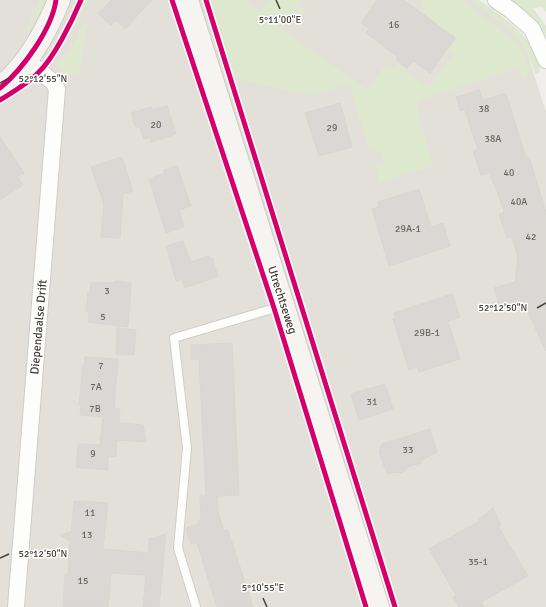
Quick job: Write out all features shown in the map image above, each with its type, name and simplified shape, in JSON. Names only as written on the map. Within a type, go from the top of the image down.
[{"type":"main road","points":[[0,88],[26,60],[54,14],[60,0]]},
{"type":"main road","name":"Utrechtseweg","points":[[187,0],[378,607]]},
{"type":"street","points":[[496,0],[512,11],[532,29],[546,60]]},
{"type":"street","name":"Diependaalse Drift","points":[[16,607],[57,89],[54,82],[26,60]]},
{"type":"lane","points":[[196,607],[178,548],[186,448],[174,338],[284,305]]},
{"type":"shaded area","points":[[0,0],[475,0],[517,32],[526,49],[546,112],[546,607],[0,607]]},
{"type":"green space","points":[[40,0],[46,0],[28,33],[24,31]]},
{"type":"green space","points":[[84,0],[89,0],[74,29],[70,27]]},
{"type":"green space","points":[[208,0],[247,0],[259,13],[268,0],[301,0],[299,4],[307,11],[278,27],[368,90],[386,64],[394,69],[398,63],[406,68],[405,71],[428,87],[454,55],[448,50],[457,38],[423,13],[425,9],[420,5],[424,0],[462,0],[515,41],[521,48],[531,75],[523,78],[519,68],[417,101],[420,122],[434,166],[380,182],[375,165],[384,163],[380,150],[370,152],[349,84],[312,96],[232,78]]},
{"type":"green space","points":[[470,0],[479,0],[518,30],[532,49],[540,72],[535,74],[525,49],[518,39],[501,23]]},
{"type":"green space","points":[[512,0],[546,0],[546,12],[542,7],[533,8],[546,26],[546,36],[534,18]]},
{"type":"green space","points":[[88,17],[80,73],[70,76],[56,66],[61,57],[65,59]]},
{"type":"building","points":[[111,0],[152,0],[125,29],[116,20],[111,25],[98,14]]},
{"type":"building","points":[[377,0],[404,0],[455,38],[430,73],[413,61],[407,69],[396,60],[398,57],[366,33],[369,28],[361,23]]},
{"type":"building","points":[[479,90],[483,100],[506,93],[526,158],[529,157],[546,212],[546,351],[524,304],[522,305],[521,301],[500,308],[494,288],[515,282],[518,257],[512,237],[507,238],[499,214],[504,212],[498,193],[489,173],[481,175],[473,151],[478,149],[465,109],[460,111],[456,97]]},
{"type":"building","points":[[340,103],[352,147],[319,156],[305,113]]},
{"type":"building","points":[[167,106],[176,134],[151,142],[150,137],[144,139],[140,128],[135,126],[131,113],[151,107],[153,110]]},
{"type":"building","points":[[0,136],[24,173],[17,176],[23,185],[0,200]]},
{"type":"building","points":[[122,157],[133,191],[123,194],[120,238],[101,237],[104,204],[91,167]]},
{"type":"building","points":[[177,166],[191,206],[179,210],[184,227],[166,233],[149,179],[165,173],[164,170]]},
{"type":"building","points":[[419,189],[431,227],[443,223],[450,246],[389,266],[372,209],[379,207],[378,202]]},
{"type":"building","points":[[183,241],[191,262],[209,256],[211,259],[212,258],[218,276],[185,288],[182,279],[176,281],[166,246]]},
{"type":"building","points":[[116,281],[131,283],[128,327],[88,322],[89,311],[86,311],[88,292],[90,292],[91,282],[115,283]]},
{"type":"building","points":[[452,294],[460,317],[448,321],[460,359],[419,372],[417,367],[409,370],[393,319],[396,318],[394,313]]},
{"type":"building","points":[[117,328],[136,330],[134,355],[116,354]]},
{"type":"building","points":[[232,343],[239,495],[217,496],[218,513],[224,531],[228,530],[253,607],[217,607],[197,543],[191,544],[186,528],[198,524],[198,520],[201,520],[200,496],[206,496],[199,359],[191,359],[191,345]]},
{"type":"building","points":[[85,357],[118,359],[114,408],[120,409],[119,423],[143,425],[146,442],[117,440],[116,457],[108,456],[108,470],[76,467],[78,444],[100,445],[103,417],[80,415],[81,405],[79,405]]},
{"type":"building","points":[[385,384],[393,409],[359,420],[351,394]]},
{"type":"building","points":[[430,429],[437,452],[420,461],[421,463],[407,467],[402,473],[396,472],[387,474],[379,451],[382,444]]},
{"type":"building","points":[[74,501],[108,503],[103,549],[148,553],[149,539],[166,534],[159,607],[143,607],[146,575],[111,573],[108,607],[63,607],[65,574],[68,574],[70,541],[60,535],[71,532]]},
{"type":"building","points":[[493,508],[501,525],[498,526],[528,576],[481,602],[484,607],[459,607],[453,597],[456,595],[429,549],[480,521],[479,519]]},
{"type":"cycle path","points":[[0,88],[18,70],[43,36],[49,23],[56,0]]},
{"type":"cycle path","points":[[0,100],[20,88],[44,66],[62,39],[81,0]]},
{"type":"cycle path","points":[[172,0],[274,308],[366,607]]},
{"type":"cycle path","points":[[206,0],[395,607]]}]
